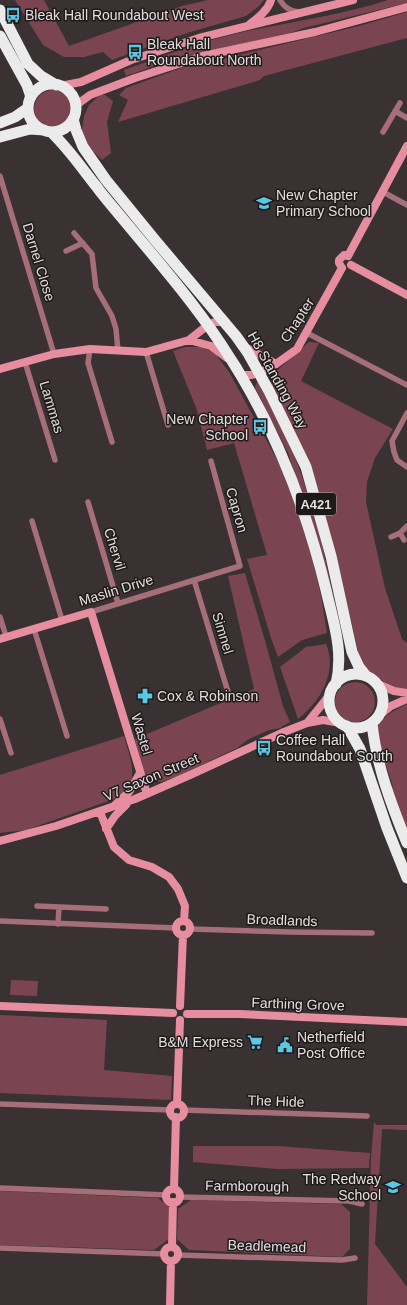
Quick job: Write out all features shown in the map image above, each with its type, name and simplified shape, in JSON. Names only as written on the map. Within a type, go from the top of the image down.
[{"type":"highway","name":"A421","points":[[0,10],[16,42],[23,67],[27,84],[29,115],[32,122],[38,127],[48,131]]},
{"type":"highway","name":"A421","points":[[0,36],[7,48],[23,67],[70,93],[75,106],[73,119]]},
{"type":"highway","points":[[0,123],[15,117],[29,102],[35,91],[41,87],[48,84],[58,85]]},
{"type":"highway","points":[[0,137],[30,129],[48,131],[64,128],[73,119]]},
{"type":"highway","name":"H8 Standing Way","points":[[73,119],[79,138],[106,180],[208,302],[216,323],[219,347],[240,375],[269,427],[295,489],[340,624],[359,667],[366,676]]},
{"type":"highway","name":"H8 Standing Way","points":[[48,131],[68,148],[96,186],[186,295],[216,323],[236,336],[248,350],[256,374],[286,422],[306,467],[331,556],[340,624],[339,671],[333,688]]},
{"type":"highway","points":[[255,401],[256,374]]},
{"type":"highway","points":[[333,688],[342,678],[350,675],[358,674],[366,676]]},
{"type":"highway","name":"A421","points":[[366,676],[376,683]]},
{"type":"highway","points":[[376,683],[380,689],[383,703],[375,719],[375,746],[387,789],[407,843]]},
{"type":"highway","name":"A421","points":[[333,688],[330,706],[336,718],[344,725],[360,749],[407,878]]},
{"type":"highway","points":[[344,725],[360,728],[375,719]]},
{"type":"street","points":[[248,25],[261,16],[270,5],[271,0]]},
{"type":"street","points":[[280,0],[289,10],[302,12]]},
{"type":"street","points":[[58,85],[81,82],[131,60],[199,38],[353,0]]},
{"type":"street","points":[[75,106],[90,95],[203,56],[315,32],[407,7]]},
{"type":"street","points":[[383,132],[400,103]]},
{"type":"street","points":[[396,111],[407,118]]},
{"type":"street","points":[[348,256],[407,146]]},
{"type":"street","name":"Darnel Close","points":[[0,176],[54,354]]},
{"type":"street","points":[[383,192],[407,205]]},
{"type":"street","points":[[74,233],[92,254],[96,288],[112,316],[116,329],[118,351]]},
{"type":"street","points":[[66,251],[83,243]]},
{"type":"street","points":[[348,256],[342,256],[338,264],[342,268],[348,268],[351,265]]},
{"type":"street","points":[[348,256],[351,259],[351,265]]},
{"type":"street","points":[[351,265],[407,295]]},
{"type":"street","name":"Chapter","points":[[256,374],[276,364],[297,349],[342,268]]},
{"type":"street","points":[[0,369],[54,354],[90,348],[146,352],[189,340],[216,323]]},
{"type":"street","points":[[307,333],[407,385]]},
{"type":"street","points":[[189,340],[219,347]]},
{"type":"street","points":[[90,348],[88,363],[112,442]]},
{"type":"street","points":[[248,350],[276,364]]},
{"type":"street","points":[[146,352],[168,425]]},
{"type":"street","name":"Lammas","points":[[25,362],[55,460]]},
{"type":"street","points":[[240,375],[256,374]]},
{"type":"street","points":[[407,413],[392,441],[397,460],[407,467]]},
{"type":"street","name":"Capron","points":[[211,461],[240,566]]},
{"type":"street","name":"Chervil","points":[[88,502],[118,603]]},
{"type":"street","points":[[32,521],[62,620]]},
{"type":"street","points":[[391,537],[400,533],[407,526]]},
{"type":"street","points":[[400,533],[404,540]]},
{"type":"street","name":"Maslin Drive","points":[[3,638],[240,566]]},
{"type":"street","name":"Simnel","points":[[194,580],[228,692]]},
{"type":"street","name":"Wastel","points":[[91,612],[147,794]]},
{"type":"street","points":[[0,617],[3,638]]},
{"type":"street","points":[[34,629],[67,736]]},
{"type":"street","points":[[376,683],[394,691],[407,693]]},
{"type":"street","name":"V7 Saxon Street","points":[[306,723],[318,710],[333,688]]},
{"type":"street","points":[[375,719],[391,706],[407,699]]},
{"type":"street","points":[[0,719],[11,752]]},
{"type":"street","name":"V7 Saxon Street","points":[[0,841],[56,826],[112,808],[147,794],[306,723],[323,720],[344,725]]},
{"type":"street","points":[[112,808],[129,792],[140,773]]},
{"type":"street","points":[[106,829],[119,811],[135,799]]},
{"type":"street","points":[[100,812],[114,847],[121,854],[129,860],[152,867],[169,877],[174,883],[185,906],[184,921]]},
{"type":"street","points":[[37,906],[106,909]]},
{"type":"street","points":[[58,924],[59,907]]},
{"type":"street","points":[[176,928],[179,923],[184,921]]},
{"type":"street","points":[[176,928],[179,934],[188,934],[190,925],[184,921]]},
{"type":"street","points":[[0,922],[176,928]]},
{"type":"street","name":"Broadlands","points":[[190,929],[372,933]]},
{"type":"street","points":[[180,1006],[183,935]]},
{"type":"street","points":[[0,1006],[173,1013]]},
{"type":"street","points":[[173,1013],[175,1008],[180,1006]]},
{"type":"street","points":[[180,1006],[186,1009],[187,1014],[186,1017],[180,1020]]},
{"type":"street","points":[[173,1013],[175,1017],[180,1020]]},
{"type":"street","name":"Farthing Grove","points":[[187,1014],[240,1014],[407,1022]]},
{"type":"street","points":[[177,1104],[180,1020]]},
{"type":"street","points":[[0,1104],[170,1110]]},
{"type":"street","points":[[177,1104],[182,1106],[183,1110],[180,1116],[176,1117],[172,1116],[170,1110],[171,1106],[177,1104]]},
{"type":"street","name":"The Hide","points":[[183,1110],[368,1116]]},
{"type":"street","points":[[174,1189],[176,1117]]},
{"type":"street","points":[[0,1188],[167,1195]]},
{"type":"street","points":[[167,1195],[168,1192],[174,1189]]},
{"type":"street","points":[[173,1202],[177,1201],[180,1196],[179,1192],[174,1189]]},
{"type":"street","points":[[167,1195],[169,1201],[173,1202]]},
{"type":"street","name":"Farmborough","points":[[180,1196],[349,1201],[362,1204]]},
{"type":"street","points":[[172,1248],[173,1202]]},
{"type":"street","points":[[0,1248],[165,1254]]},
{"type":"street","points":[[165,1254],[168,1248],[177,1250],[178,1255],[176,1259],[171,1261]]},
{"type":"street","points":[[165,1254],[166,1258],[171,1261]]},
{"type":"street","name":"Beadlemead","points":[[178,1255],[342,1260],[355,1258]]},
{"type":"street","points":[[170,1305],[171,1261]]},
{"type":"shaded area","points":[[15,0],[44,0],[69,46],[182,6],[208,0],[264,0],[246,16],[187,33],[112,60],[103,52],[84,57],[64,57],[43,45]]},
{"type":"shaded area","points":[[388,0],[407,0],[407,3],[304,28],[285,35],[160,64],[126,76],[124,70],[183,49],[243,32],[334,14]]},
{"type":"shaded area","points":[[407,12],[407,38],[264,76],[260,80],[118,122],[128,100],[119,95],[126,88],[184,67],[200,66],[222,59],[359,26]]},
{"type":"shaded area","points":[[53,90],[66,96],[72,109],[66,122],[53,128],[40,122],[34,109],[40,96]]},
{"type":"shaded area","points":[[100,95],[105,95],[113,101],[107,122],[111,153],[102,160],[88,147],[82,130],[84,116],[89,105]]},
{"type":"shaded area","points":[[309,342],[319,343],[301,381],[393,429],[375,458],[367,482],[366,502],[385,588],[402,639],[407,643],[407,690],[395,687],[373,676],[360,662],[352,624],[334,556],[273,390],[271,382],[273,374]]},
{"type":"shaded area","points":[[185,347],[201,347],[214,352],[229,372],[279,463],[297,508],[309,545],[321,595],[327,633],[302,640],[278,657],[247,559],[267,555],[234,443],[207,450],[197,410],[173,351]]},
{"type":"shaded area","points":[[258,379],[285,434],[302,476],[321,541],[340,625],[336,626],[288,453],[255,387]]},
{"type":"shaded area","points":[[245,573],[283,706],[290,722],[281,728],[269,730],[249,739],[237,748],[176,777],[161,782],[151,779],[143,771],[139,762],[135,739],[254,689],[228,576]]},
{"type":"shaded area","points":[[326,644],[330,665],[325,686],[313,704],[298,719],[280,667],[306,647]]},
{"type":"shaded area","points":[[359,682],[366,685],[372,691],[375,702],[374,710],[366,719],[359,722],[351,722],[344,719],[336,710],[335,698],[338,691],[347,683]]},
{"type":"shaded area","points":[[407,704],[407,834],[390,789],[393,787],[386,765],[383,766],[377,731],[378,726],[384,718],[393,711]]},
{"type":"shaded area","points":[[124,736],[132,770],[132,778],[125,792],[117,798],[26,830],[0,833],[0,775]]},
{"type":"shaded area","points":[[11,980],[38,981],[37,996],[10,995]]},
{"type":"shaded area","points":[[0,1015],[107,1020],[104,1070],[172,1076],[171,1100],[0,1093]]},
{"type":"shaded area","points":[[374,1122],[377,1125],[407,1125],[407,1130],[382,1129],[375,1244],[407,1287],[407,1305],[367,1305],[371,1158]]},
{"type":"shaded area","points":[[193,1146],[277,1146],[370,1153],[369,1168],[277,1169],[193,1162]]},
{"type":"shaded area","points":[[0,1191],[158,1198],[170,1208],[169,1239],[154,1250],[0,1245]]},
{"type":"shaded area","points":[[191,1200],[341,1204],[350,1212],[350,1249],[342,1257],[189,1250],[177,1239],[178,1209]]},
{"type":"place","name":"Bleak Hall Roundabout West","points":[[13,15]]},
{"type":"place","name":"Bleak Hall Roundabout North","points":[[135,52]]},
{"type":"place","name":"New Chapter Primary School","points":[[264,203]]},
{"type":"place","name":"New Chapter School","points":[[260,427]]},
{"type":"place","name":"Cox & Robinson","points":[[145,696]]},
{"type":"place","name":"Coffee Hall Roundabout South","points":[[264,748]]},
{"type":"place","name":"B&M Express","points":[[255,1042]]},
{"type":"place","name":"Netherfield Post Office","points":[[285,1045]]},
{"type":"place","name":"The Redway School","points":[[393,1187]]}]
